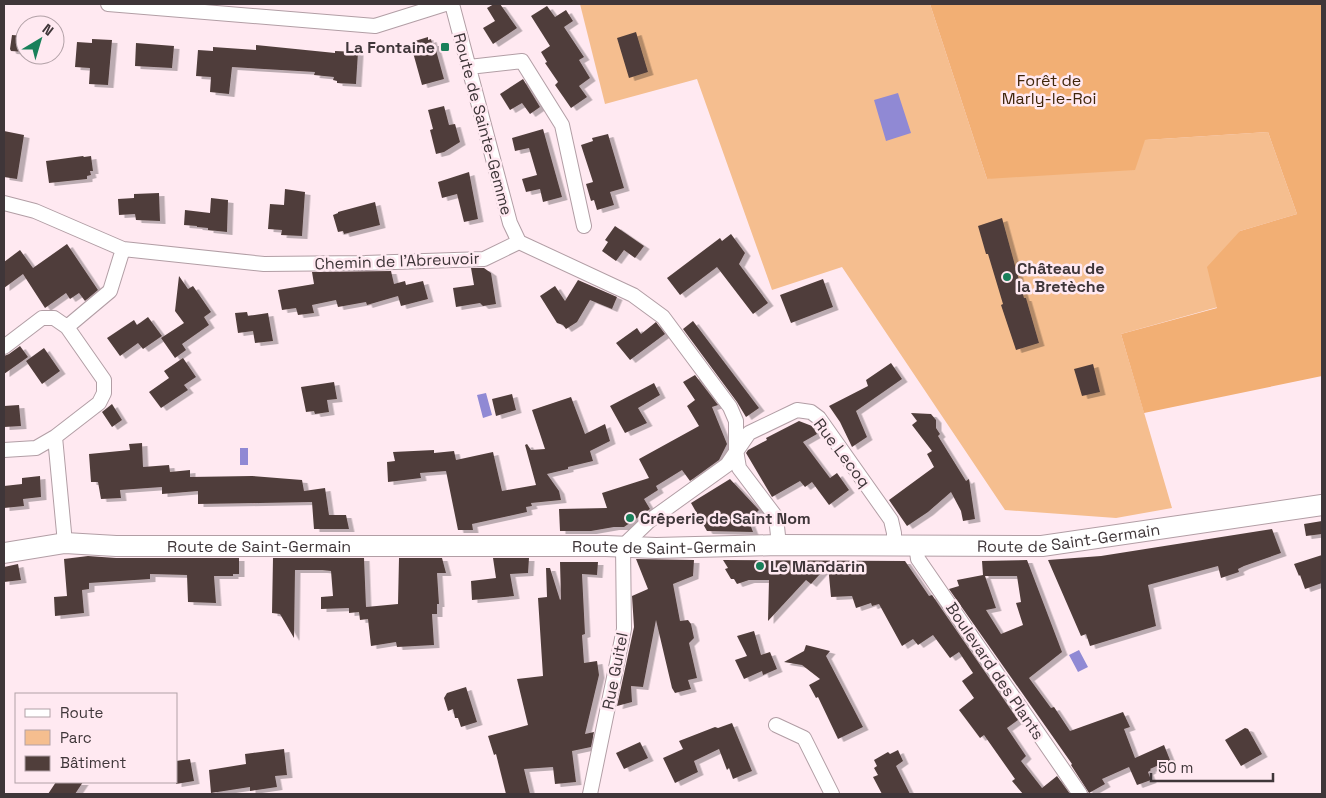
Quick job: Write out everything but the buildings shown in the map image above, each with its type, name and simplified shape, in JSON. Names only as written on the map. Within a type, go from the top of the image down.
[{"type":"street","points":[[108,4],[374,26],[445,4]]},
{"type":"street","name":"Route de Sainte-Gemme","points":[[452,4],[510,223],[519,242]]},
{"type":"street","points":[[469,67],[522,61],[562,124],[584,226]]},
{"type":"street","name":"Chemin de l'Abreuvoir","points":[[4,203],[35,211],[123,249],[264,264],[484,259],[519,242]]},
{"type":"street","points":[[519,242],[626,291],[663,317],[730,407],[736,421],[736,450],[739,468],[776,517],[778,546]]},
{"type":"street","points":[[68,327],[110,291],[123,249]]},
{"type":"street","points":[[4,347],[42,318],[54,318],[68,327],[104,380],[104,393],[99,403],[55,437],[36,448],[4,450]]},
{"type":"street","name":"Rue Lecoq","points":[[623,546],[649,521],[727,465],[749,433],[797,410],[811,412],[819,418],[891,520],[894,545]]},
{"type":"street","points":[[55,437],[65,543]]},
{"type":"street","name":"Route de Saint-Germain","points":[[4,553],[65,543],[116,546],[623,546],[656,548],[894,545],[1042,546],[1322,505]]},
{"type":"street","name":"Boulevard des Plants","points":[[916,545],[918,559],[1080,794]]},
{"type":"street","name":"Rue Guitel","points":[[590,794],[624,629],[623,546]]},
{"type":"street","points":[[776,725],[804,738],[832,794]]},
{"type":"green space","points":[[580,4],[930,4],[987,179],[1145,140],[1268,132],[1297,214],[1240,231],[1218,307],[1121,334],[1172,508],[1116,518],[1005,510],[842,267],[772,290],[697,79],[605,104]]},
{"type":"green space","name":"Forêt de Marly-le-Roi","points":[[930,4],[1322,4],[1322,376],[1144,413],[1121,334],[1217,308],[1207,267],[1240,231],[1297,214],[1268,132],[1145,140],[1135,170],[987,179]]},
{"type":"shaded area","points":[[898,93],[911,133],[886,141],[874,100]]},
{"type":"shaded area","points":[[486,393],[492,415],[483,418],[477,395]]},
{"type":"shaded area","points":[[240,448],[248,448],[248,465],[240,465]]},
{"type":"shaded area","points":[[1079,650],[1088,667],[1078,672],[1069,655]]},
{"type":"place","name":"La Fontaine","points":[[445,47]]},
{"type":"place","name":"Château de la Bretèche","points":[[1007,277]]},
{"type":"place","name":"Crêperie de Saint Nom","points":[[630,518]]},
{"type":"place","name":"Le Mandarin","points":[[760,566]]}]
